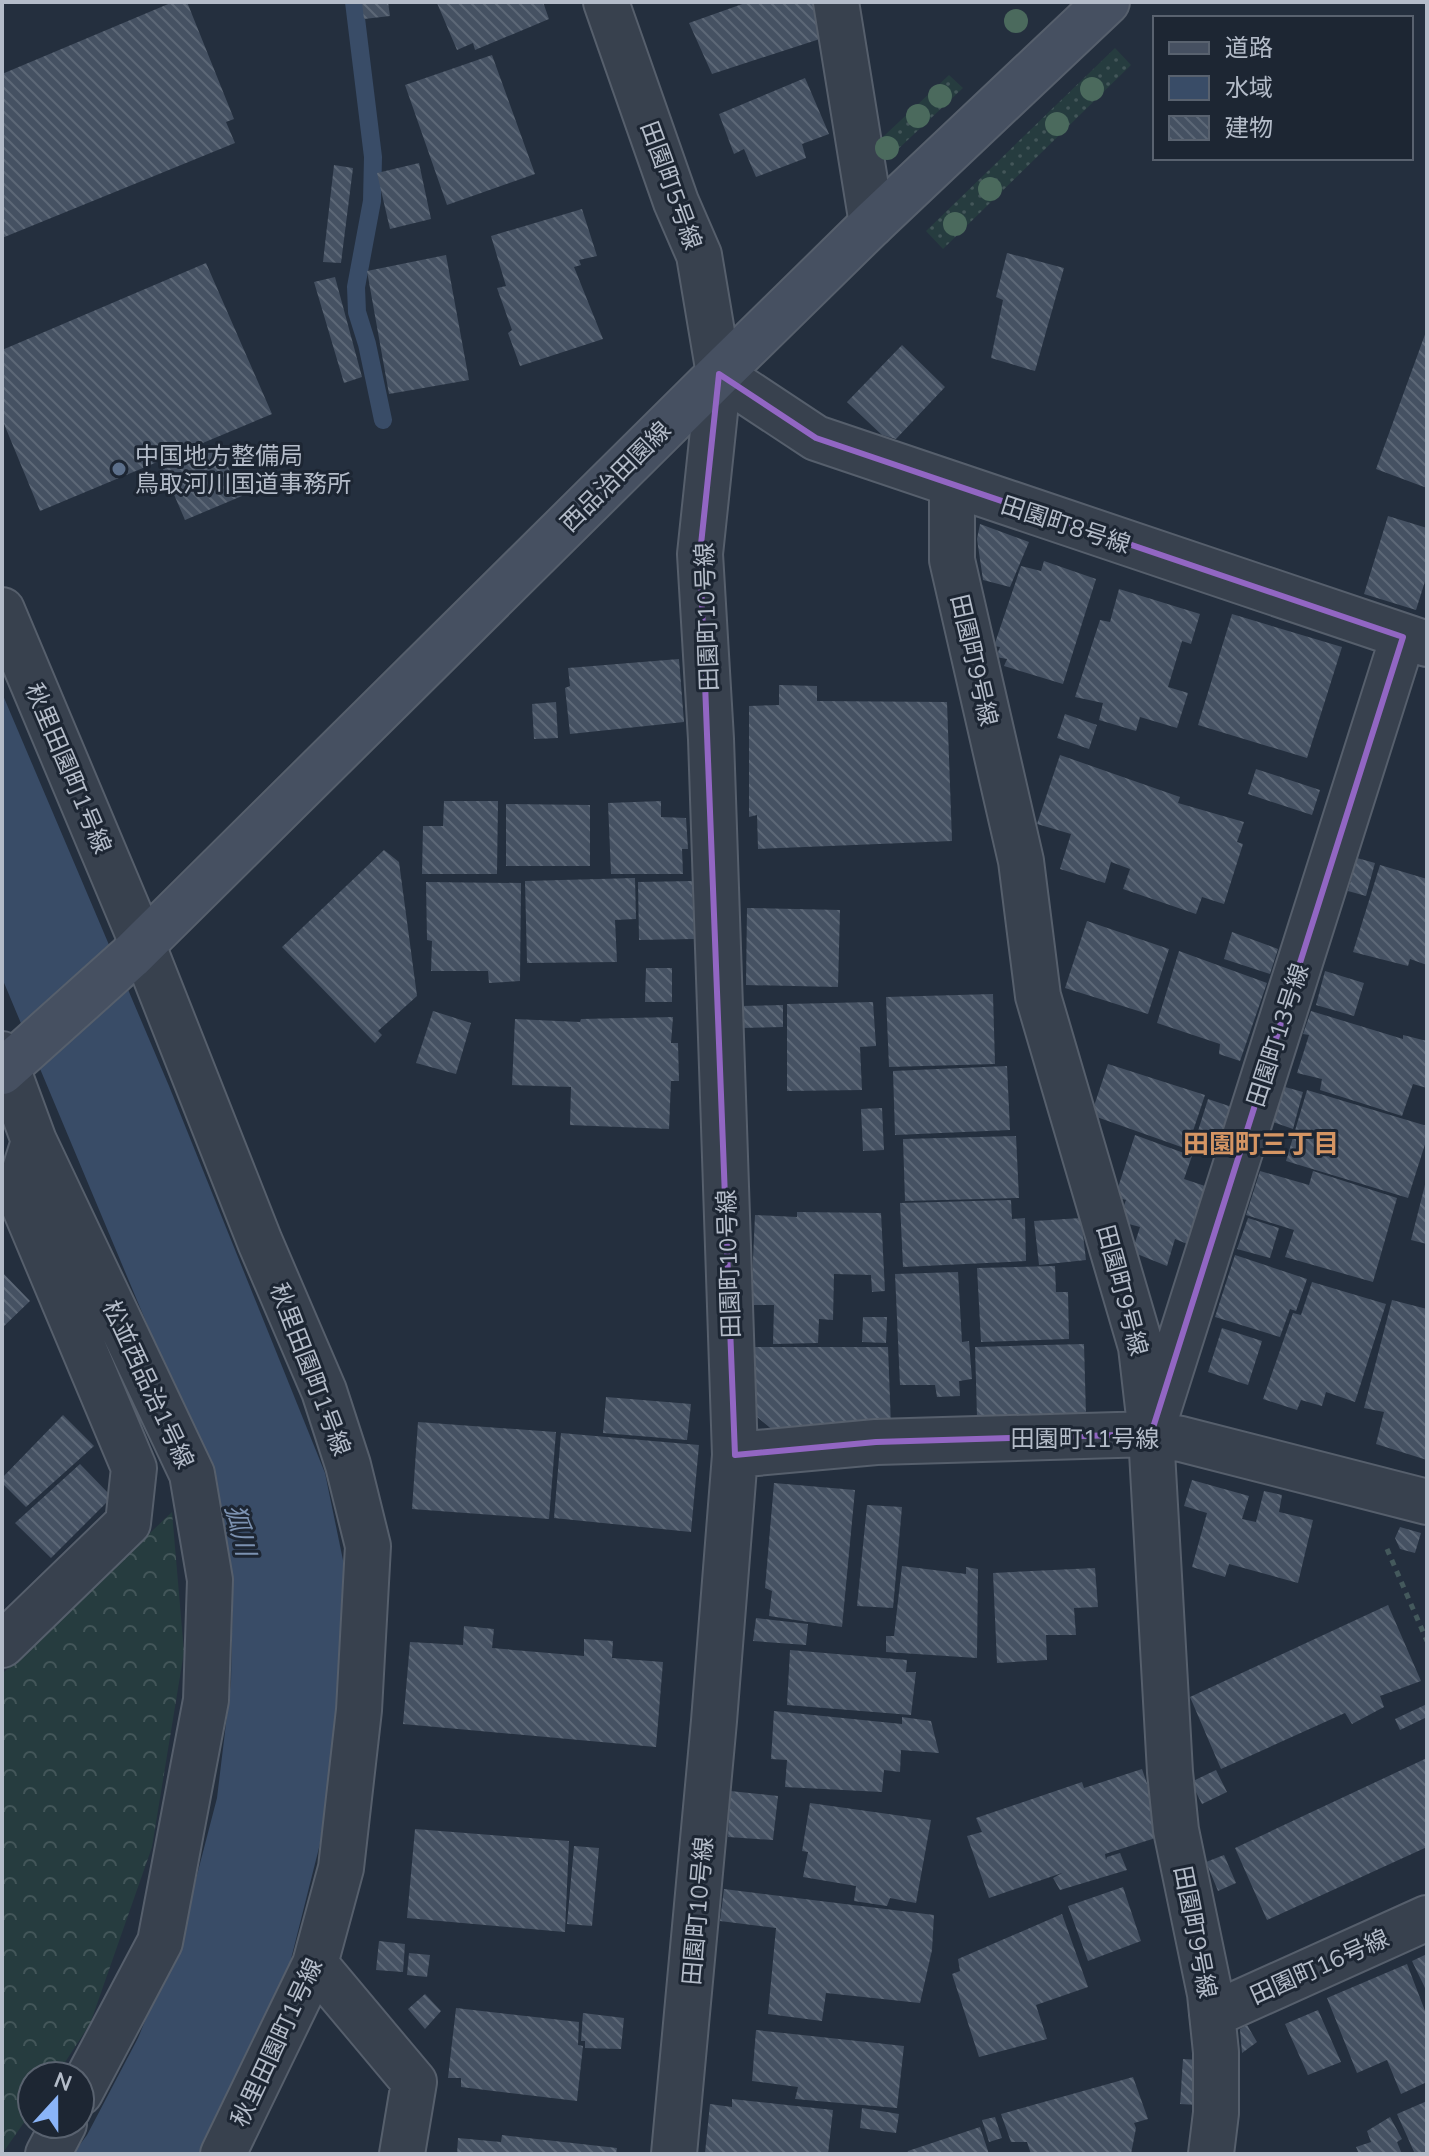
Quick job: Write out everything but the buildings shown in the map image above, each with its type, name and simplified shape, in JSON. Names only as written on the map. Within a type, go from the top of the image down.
[{"type":"street","name":"田園町5号線","points":[[606,2],[676,202],[699,255],[719,374]]},
{"type":"street","points":[[836,2],[872,224]]},
{"type":"street","name":"西品治田園線","points":[[8,1062],[136,950],[872,224],[1107,2]]},
{"type":"street","name":"田園町8号線","points":[[719,374],[816,438],[1415,640]]},
{"type":"street","name":"田園町10号線","points":[[674,2154],[735,1455],[711,739],[700,554],[719,374]]},
{"type":"street","name":"田園町9号線","points":[[952,486],[952,560],[1021,861],[1038,996],[1141,1347],[1151,1434],[1176,1830],[1212,2015],[1216,2052],[1211,2154]]},
{"type":"street","name":"秋里田園町1号線","points":[[2,610],[136,950],[324,1391],[348,1465],[368,1546],[359,1710],[341,1868],[315,1964],[223,2154]]},
{"type":"street","name":"田園町13号線","points":[[1151,1434],[1415,640]]},
{"type":"street","name":"松並西品治1号線","points":[[8,1062],[34,1141],[192,1474],[210,1580],[206,1700],[160,1942],[96,2063]]},
{"type":"street","points":[[2,1645],[128,1523],[134,1468],[18,1192],[34,1141]]},
{"type":"street","name":"田園町11号線","points":[[735,1455],[876,1442],[1151,1434],[1357,1482],[1427,1502]]},
{"type":"street","name":"田園町16号線","points":[[1212,2015],[1427,1918]]},
{"type":"street","points":[[315,1964],[414,2082],[402,2154]]},
{"type":"path","points":[[1357,1482],[1427,1641]]},
{"type":"highlighted area","points":[[719,374],[816,438],[1403,637],[1151,1434],[876,1442],[735,1455],[700,554]]},
{"type":"green space","points":[[1115,48],[1131,65],[943,249],[926,231]]},
{"type":"green space","points":[[949,75],[963,88],[878,168],[869,150]]},
{"type":"green space","points":[[172,1512],[184,1652],[152,1847],[90,2024],[66,2060],[16,2060],[16,2134],[2,2154],[2,1674]]},
{"type":"water","name":"狐川","points":[[2,693],[169,1086],[325,1473],[344,1565],[339,1686],[327,1816],[289,1967],[240,2085],[203,2154],[73,2154],[83,2140],[96,2140],[96,2118],[138,2038],[183,1929],[217,1798],[231,1682],[233,1585],[214,1484],[2,978]]},
{"type":"waterway","points":[[354,2],[373,157],[372,201],[356,287],[357,312],[383,420]]},
{"type":"place","name":"中国地方整備局 鳥取河川国道事務所","points":[[119,469]]},
{"type":"district","name":"田園町三丁目","points":[[1261,1143]]}]
